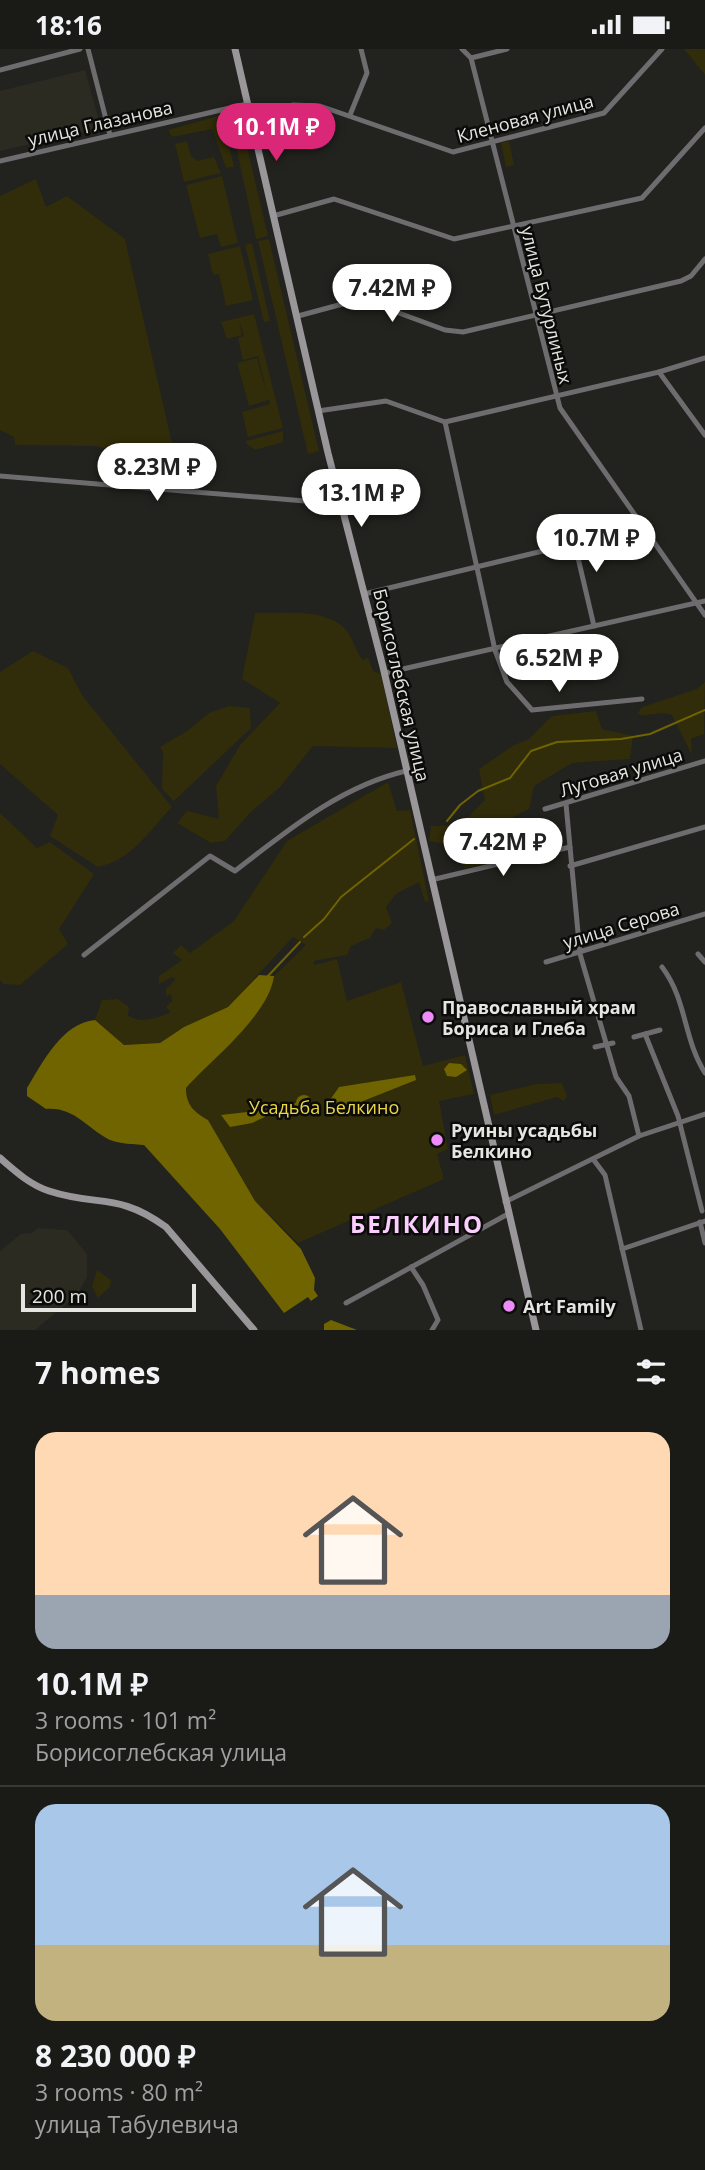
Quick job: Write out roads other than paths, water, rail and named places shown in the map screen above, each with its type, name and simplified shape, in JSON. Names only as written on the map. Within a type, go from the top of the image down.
[{"type":"street","points":[[0,70],[80,49]]},
{"type":"street","points":[[88,49],[110,135]]},
{"type":"street","name":"Борисоглебская улица","points":[[235,49],[318,411],[385,673],[430,880],[536,1330]]},
{"type":"street","points":[[350,115],[367,73],[361,49]]},
{"type":"street","points":[[462,49],[471,58],[507,49]]},
{"type":"street","name":"Кленовая улица","points":[[251,116],[293,105],[320,106],[453,152],[604,113],[662,49]]},
{"type":"street","name":"улица Бутурлиных","points":[[471,58],[560,408],[705,615]]},
{"type":"street","name":"улица Глазанова","points":[[0,161],[247,104]]},
{"type":"street","points":[[273,216],[334,199],[454,239],[642,198],[705,128]]},
{"type":"street","points":[[298,316],[360,299],[445,330],[463,332],[681,281],[691,276],[705,259]]},
{"type":"street","points":[[318,411],[386,401],[445,422],[659,372],[705,358]]},
{"type":"street","points":[[659,372],[705,434]]},
{"type":"street","points":[[445,422],[495,650],[507,682],[532,710],[642,699]]},
{"type":"street","points":[[0,476],[341,505]]},
{"type":"street","points":[[571,529],[594,626]]},
{"type":"street","points":[[364,594],[576,543]]},
{"type":"street","points":[[385,673],[705,601]]},
{"type":"street","name":"Луговая улица","points":[[545,809],[705,761]]},
{"type":"street","points":[[84,955],[210,856],[235,871],[311,813],[383,775],[406,771]]},
{"type":"street","points":[[566,804],[580,954],[610,1044],[616,1077],[629,1096],[639,1136]]},
{"type":"street","points":[[570,866],[705,827]]},
{"type":"street","points":[[430,880],[570,847]]},
{"type":"street","name":"улица Серова","points":[[546,962],[580,954],[705,914]]},
{"type":"street","points":[[698,954],[705,962]]},
{"type":"street","points":[[662,967],[676,984],[682,1024],[705,1073]]},
{"type":"street","points":[[634,1037],[660,1030]]},
{"type":"street","points":[[645,1034],[680,1122],[702,1211]]},
{"type":"street","points":[[595,1047],[610,1044]]},
{"type":"street","points":[[505,1202],[639,1136],[705,1114]]},
{"type":"street","points":[[0,1158],[46,1190],[110,1200],[138,1208],[151,1216],[166,1227],[254,1330]]},
{"type":"street","points":[[593,1159],[606,1175],[641,1330]]},
{"type":"street","points":[[346,1303],[508,1214]]},
{"type":"street","points":[[622,1249],[702,1221],[705,1243]]},
{"type":"street","points":[[411,1266],[424,1285],[438,1320],[432,1330]]},
{"type":"waterway","points":[[447,821],[460,805],[478,791],[510,778],[531,751],[557,742],[621,739],[650,734],[705,710]]},
{"type":"waterway","points":[[304,937],[324,919],[341,897],[414,839]]},
{"type":"waterway","points":[[267,977],[300,942]]},
{"type":"waterway","points":[[266,1113],[296,1104]]},
{"type":"place","name":"Православный храм Бориса и Глеба","points":[[428,1017]]},
{"type":"place","name":"Руины усадьбы Белкино","points":[[437,1140]]},
{"type":"place","name":"Art Family","points":[[509,1306]]},
{"type":"district","name":"БЕЛКИНО","points":[[417,1223]]},
{"type":"park label","name":"Усадьба Белкино","points":[[324,1107]]}]
